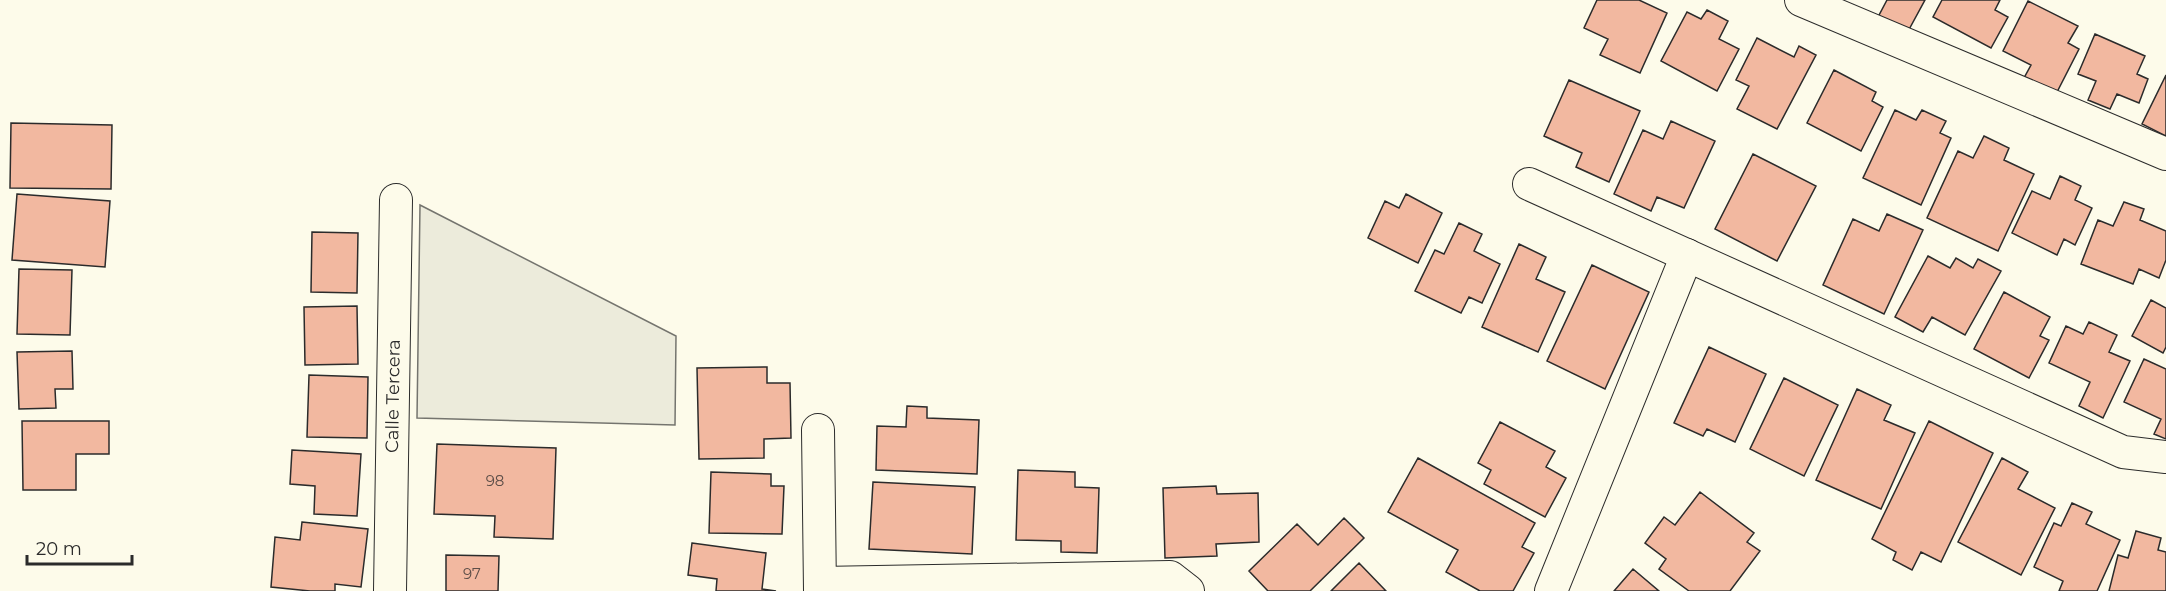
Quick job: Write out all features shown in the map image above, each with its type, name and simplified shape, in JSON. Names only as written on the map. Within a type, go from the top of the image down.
[{"type":"street","points":[[1801,0],[2166,154]]},
{"type":"street","points":[[1529,184],[2123,452],[2166,457]]},
{"type":"street","name":"Calle Tercera","points":[[390,591],[396,200]]},
{"type":"street","points":[[1551,591],[1687,255]]},
{"type":"street","points":[[818,429],[820,587],[1170,577],[1188,591]]},
{"type":"shaded area","points":[[420,205],[676,336],[675,425],[417,418]]},
{"type":"building","points":[[1597,0],[1639,0],[1667,13],[1640,73],[1600,55],[1608,39],[1584,28]]},
{"type":"building","points":[[1887,0],[1925,0],[1906,35],[1877,19]]},
{"type":"building","points":[[1942,0],[2000,0],[1995,10],[2008,17],[1991,48],[1933,17]]},
{"type":"building","points":[[2028,1],[2078,26],[2068,43],[2079,49],[2056,94],[2024,78],[2031,65],[2003,51]]},
{"type":"building","points":[[1707,10],[1728,21],[1719,39],[1739,49],[1717,91],[1661,61],[1687,12],[1701,19]]},
{"type":"building","points":[[2095,34],[2145,56],[2137,74],[2148,79],[2139,103],[2117,94],[2110,109],[2088,100],[2096,81],[2078,74]]},
{"type":"building","points":[[1757,38],[1794,57],[1799,46],[1816,55],[1777,129],[1737,109],[1749,86],[1736,80]]},
{"type":"building","points":[[1834,70],[1876,92],[1872,101],[1883,107],[1861,151],[1807,123]]},
{"type":"building","points":[[2166,75],[2166,136],[2142,124]]},
{"type":"building","points":[[1569,80],[1640,111],[1609,182],[1576,167],[1582,153],[1544,136]]},
{"type":"building","points":[[1895,110],[1916,120],[1922,110],[1946,121],[1940,133],[1951,138],[1921,205],[1863,178]]},
{"type":"building","points":[[1671,121],[1715,141],[1684,208],[1657,197],[1651,211],[1614,194],[1643,130],[1663,139]]},
{"type":"building","points":[[11,123],[112,125],[111,189],[10,188]]},
{"type":"building","points":[[1984,136],[2009,148],[2004,160],[2034,174],[1998,251],[1927,218],[1958,151],[1973,158]]},
{"type":"building","points":[[1753,154],[1816,186],[1777,261],[1715,229]]},
{"type":"building","points":[[2060,176],[2081,186],[2075,200],[2092,208],[2075,245],[2064,239],[2057,255],[2012,233],[2032,191],[2050,199]]},
{"type":"building","points":[[17,194],[110,201],[105,267],[12,260]]},
{"type":"building","points":[[1406,194],[1442,213],[1418,263],[1368,238],[1385,201],[1399,208]]},
{"type":"building","points":[[2124,202],[2144,209],[2140,220],[2166,231],[2166,260],[2159,278],[2139,269],[2133,284],[2081,264],[2098,220],[2113,226]]},
{"type":"building","points":[[1887,214],[1923,230],[1884,314],[1823,285],[1853,219],[1879,231]]},
{"type":"building","points":[[1459,223],[1482,234],[1474,251],[1500,264],[1482,303],[1469,297],[1461,313],[1415,291],[1435,250],[1444,254]]},
{"type":"building","points":[[312,232],[358,233],[357,293],[311,292]]},
{"type":"building","points":[[1519,244],[1546,257],[1536,279],[1565,292],[1538,352],[1482,327]]},
{"type":"building","points":[[1928,256],[1950,268],[1956,258],[1973,268],[1978,259],[2001,271],[1965,335],[1932,317],[1923,332],[1895,317]]},
{"type":"building","points":[[1592,265],[1649,292],[1605,389],[1547,361]]},
{"type":"building","points":[[19,269],[72,270],[70,335],[17,334]]},
{"type":"building","points":[[2004,292],[2050,317],[2040,336],[2049,340],[2029,378],[1974,349]]},
{"type":"building","points":[[2151,300],[2166,308],[2166,347],[2163,353],[2132,336]]},
{"type":"building","points":[[357,306],[358,364],[305,365],[304,307]]},
{"type":"building","points":[[2089,322],[2117,335],[2109,352],[2130,361],[2103,418],[2079,406],[2090,382],[2049,363],[2066,326],[2083,334]]},
{"type":"building","points":[[1709,347],[1766,374],[1735,442],[1707,429],[1703,436],[1674,423]]},
{"type":"building","points":[[72,351],[73,389],[55,389],[56,408],[19,409],[17,352]]},
{"type":"building","points":[[2144,359],[2166,369],[2166,439],[2154,434],[2161,419],[2124,402]]},
{"type":"building","points":[[767,367],[767,383],[790,383],[791,438],[764,439],[764,458],[699,459],[697,368]]},
{"type":"building","points":[[309,375],[368,377],[367,438],[307,437]]},
{"type":"building","points":[[1784,378],[1838,405],[1804,476],[1750,449]]},
{"type":"building","points":[[1857,389],[1891,405],[1884,420],[1915,433],[1881,509],[1816,480]]},
{"type":"building","points":[[907,406],[927,407],[927,418],[979,420],[977,474],[876,470],[877,426],[906,427]]},
{"type":"building","points":[[22,421],[109,421],[109,454],[76,454],[76,490],[23,490]]},
{"type":"building","points":[[1929,421],[1993,453],[1941,562],[1921,552],[1912,570],[1893,560],[1896,552],[1872,539]]},
{"type":"building","points":[[1500,422],[1555,451],[1546,467],[1566,478],[1545,517],[1484,484],[1491,470],[1478,463]]},
{"type":"building","points":[[437,444],[556,448],[553,539],[494,537],[495,516],[434,514]]},
{"type":"building","points":[[292,450],[361,454],[357,516],[314,514],[315,486],[290,484]]},
{"type":"building","points":[[1418,458],[1535,523],[1522,547],[1534,553],[1513,591],[1480,591],[1446,572],[1458,550],[1388,512]]},
{"type":"building","points":[[2002,458],[2028,472],[2018,489],[2055,508],[2021,575],[1958,542]]},
{"type":"building","points":[[1018,470],[1075,472],[1075,487],[1099,488],[1097,553],[1061,552],[1061,541],[1016,540]]},
{"type":"building","points":[[711,472],[771,474],[771,486],[784,486],[782,534],[709,533]]},
{"type":"building","points":[[873,482],[975,487],[972,554],[869,549]]},
{"type":"building","points":[[1216,486],[1217,494],[1258,493],[1259,542],[1216,544],[1217,556],[1165,558],[1163,488]]},
{"type":"building","points":[[1700,492],[1754,533],[1747,542],[1760,551],[1730,591],[1689,591],[1659,569],[1666,559],[1645,543],[1664,517],[1675,525]]},
{"type":"building","points":[[2072,503],[2092,512],[2086,524],[2120,540],[2097,591],[2059,591],[2063,581],[2034,567],[2054,523],[2061,526]]},
{"type":"building","points":[[1344,518],[1364,538],[1310,591],[1268,591],[1249,571],[1297,524],[1318,545]]},
{"type":"building","points":[[302,522],[368,529],[361,587],[335,584],[335,591],[310,591],[271,587],[275,537],[300,540]]},
{"type":"building","points":[[2136,531],[2161,538],[2158,550],[2166,552],[2166,591],[2109,591],[2118,555],[2128,558]]},
{"type":"building","points":[[692,543],[766,553],[762,589],[776,591],[716,591],[717,579],[688,575]]},
{"type":"building","points":[[446,555],[499,556],[498,591],[446,591]]},
{"type":"building","points":[[1359,563],[1386,591],[1331,591]]},
{"type":"building","points":[[1633,569],[1659,591],[1614,591]]}]
